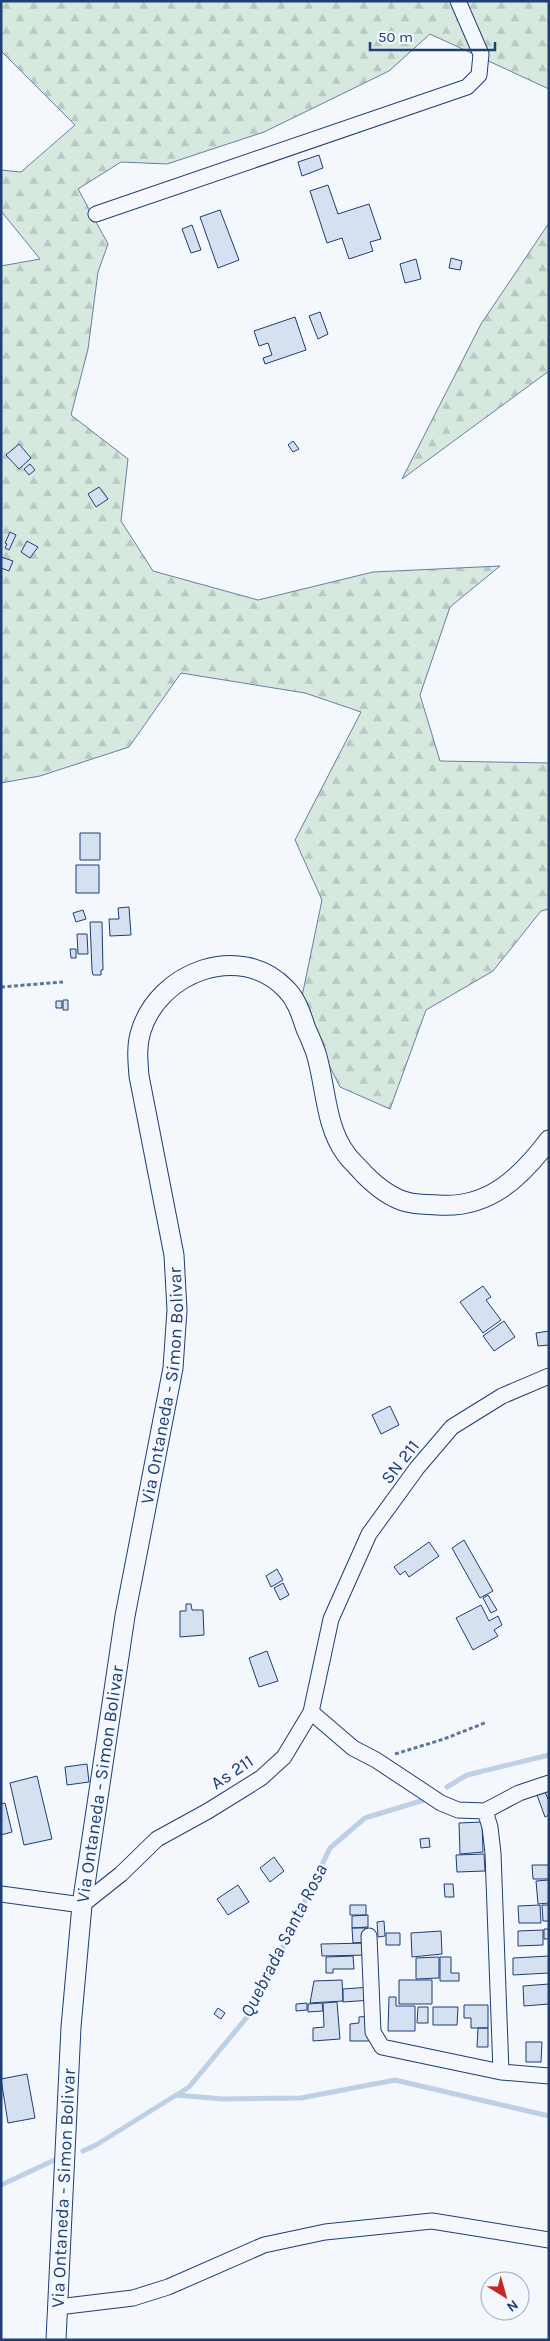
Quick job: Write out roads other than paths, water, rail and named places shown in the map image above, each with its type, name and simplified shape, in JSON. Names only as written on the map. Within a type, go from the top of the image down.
[{"type":"street","points":[[96,214],[467,87],[479,75],[481,54],[458,1]]},
{"type":"street","name":"Via Ontaneda - Simon Bolivar","points":[[56,2340],[71,2027],[82,1904],[125,1616],[173,1368],[177,1310],[174,1255],[139,1076],[137,1054],[140,1032],[149,1014],[172,986],[204,970],[233,964],[253,968],[271,976],[287,989],[299,1005],[316,1054],[333,1128],[346,1154],[378,1187],[393,1197],[409,1202],[441,1205],[473,1202],[496,1193],[528,1168],[549,1140]]},
{"type":"street","name":"SN 211","points":[[331,1619],[369,1534],[417,1468],[452,1426],[502,1396],[549,1376]]},
{"type":"street","name":"As 211","points":[[82,1904],[120,1874],[157,1839],[208,1811],[261,1778],[284,1757],[312,1712],[331,1619]]},
{"type":"street","points":[[312,1712],[353,1748],[376,1760],[441,1803],[458,1810],[485,1811],[519,1793],[549,1783]]},
{"type":"street","points":[[485,1811],[490,1827],[493,1853],[501,2072]]},
{"type":"street","points":[[1,1894],[82,1904]]},
{"type":"street","points":[[369,1936],[373,2032],[382,2047],[501,2072],[549,2076]]},
{"type":"street","points":[[58,2307],[133,2298],[168,2286],[264,2245],[325,2232],[432,2221],[549,2240]]},
{"type":"waterway","name":"Quebrada Santa Rosa","points":[[447,1787],[467,1775],[549,1755]]},
{"type":"waterway","name":"Quebrada Santa Rosa","points":[[83,2151],[96,2145],[189,2087],[253,2010],[330,1848],[365,1818],[424,1800]]},
{"type":"waterway","points":[[176,2095],[223,2099],[301,2098],[395,2080],[549,2116]]},
{"type":"waterway","points":[[1,2185],[61,2157]]}]
